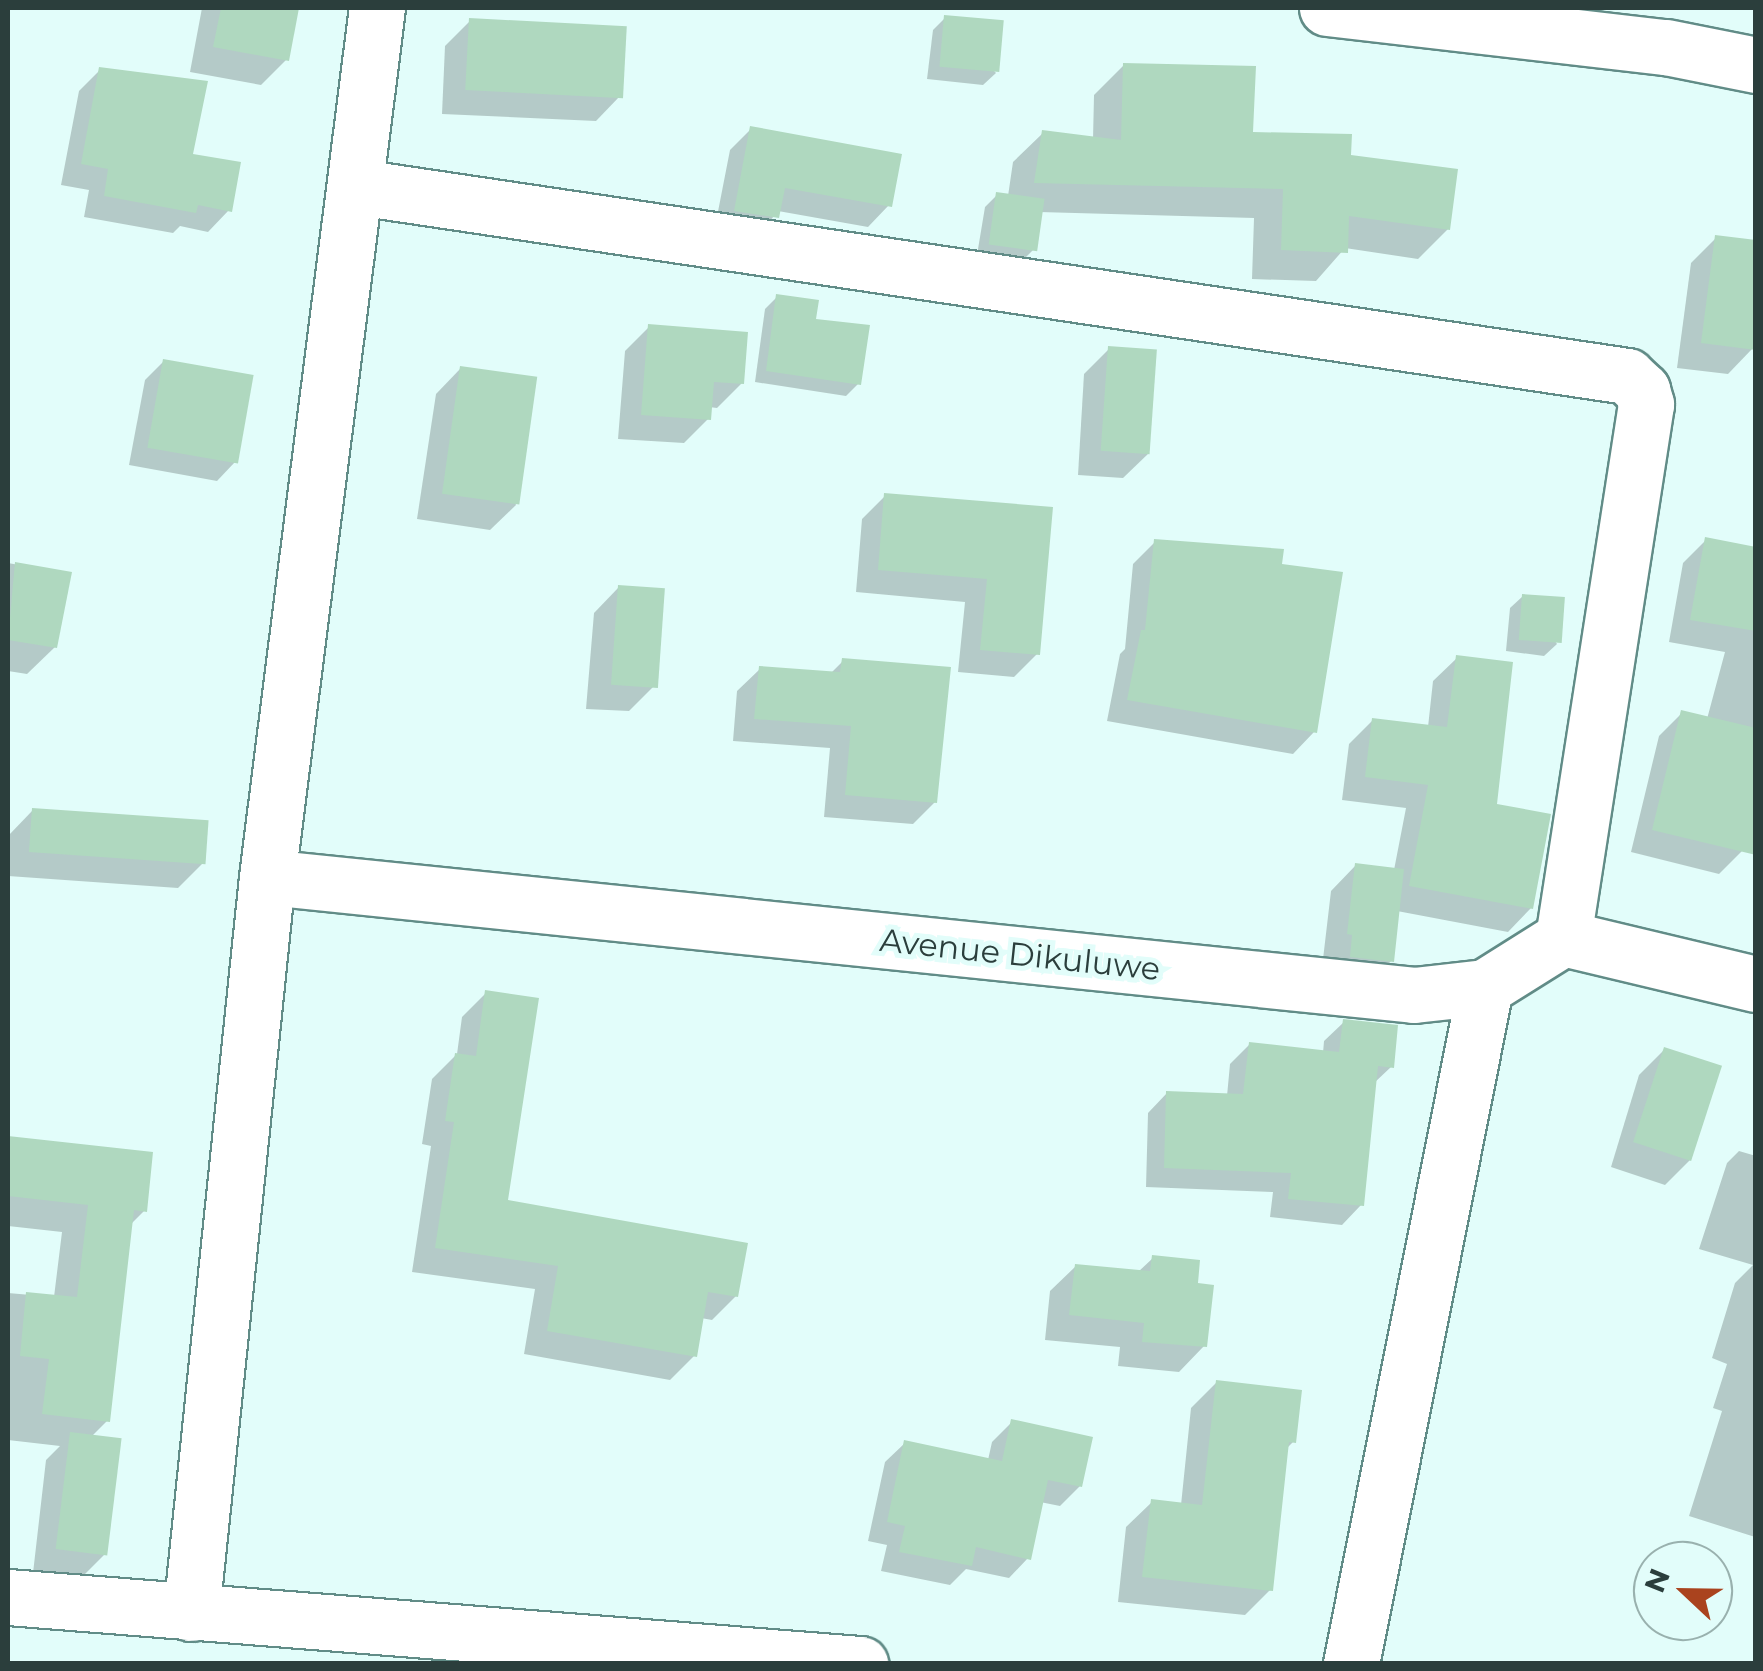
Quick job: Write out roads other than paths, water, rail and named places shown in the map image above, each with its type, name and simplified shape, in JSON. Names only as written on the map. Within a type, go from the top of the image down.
[{"type":"street","points":[[191,1613],[267,878],[378,8]]},
{"type":"street","points":[[1328,8],[1666,46],[1756,66]]},
{"type":"street","points":[[358,187],[1627,376],[1642,390],[1646,404],[1564,938],[1756,984]]},
{"type":"street","name":"Avenue Dikuluwe","points":[[267,878],[1414,996],[1485,987],[1564,938]]},
{"type":"street","points":[[1351,1664],[1485,987]]},
{"type":"street","points":[[8,1597],[534,1651],[860,1664]]}]
